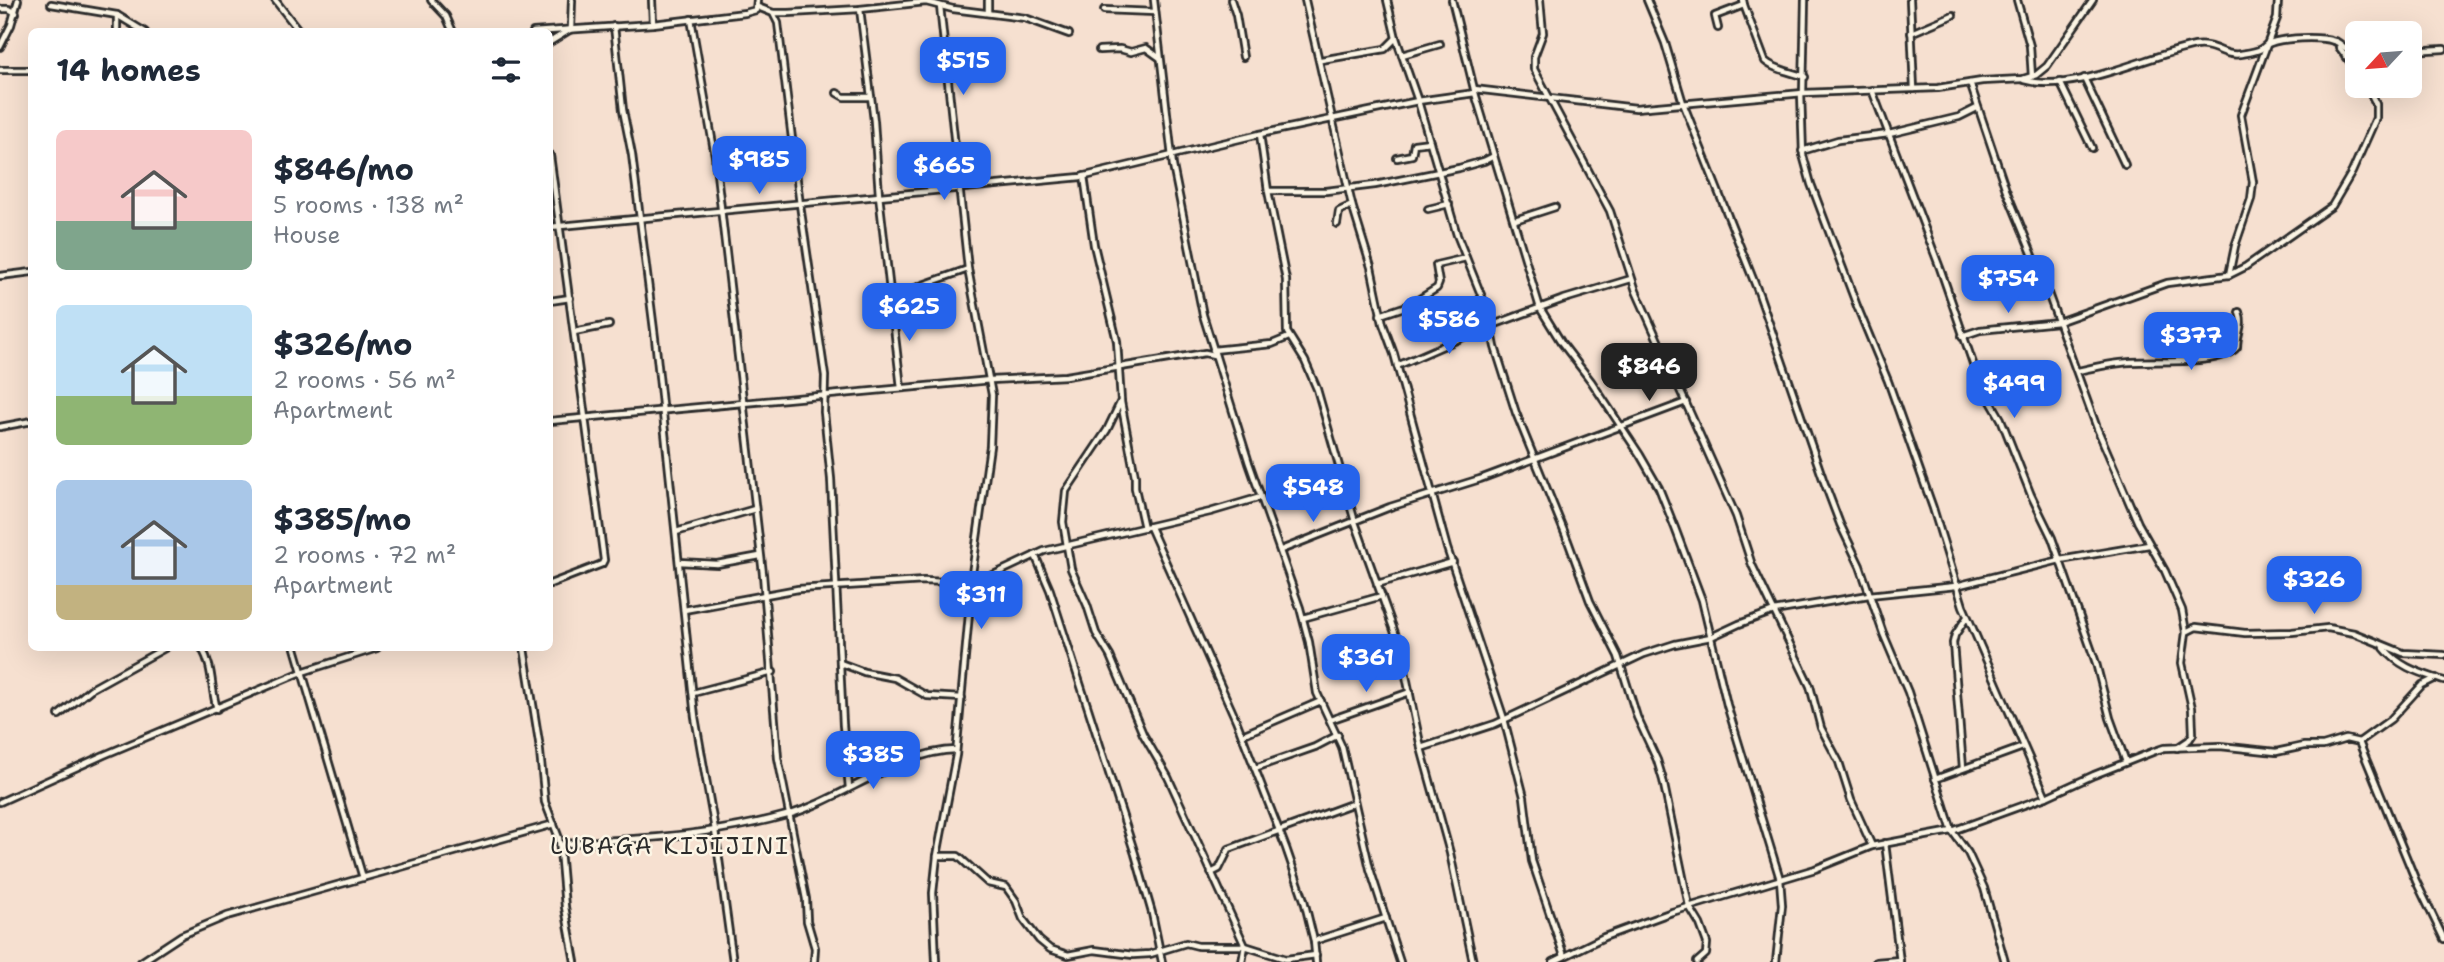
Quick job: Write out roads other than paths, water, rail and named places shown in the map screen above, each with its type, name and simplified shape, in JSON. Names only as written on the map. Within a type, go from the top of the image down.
[{"type":"street","points":[[0,47],[16,13],[18,0]]},
{"type":"street","points":[[275,0],[297,28]]},
{"type":"street","points":[[431,0],[446,16],[451,28]]},
{"type":"street","points":[[571,29],[572,0]]},
{"type":"street","points":[[652,0],[653,24]]},
{"type":"street","points":[[757,0],[758,7]]},
{"type":"street","points":[[988,0],[988,12]]},
{"type":"street","points":[[1154,0],[1172,155],[1191,261],[1213,350],[1303,618],[1315,684],[1338,736],[1370,869],[1401,962]]},
{"type":"street","points":[[1231,0],[1243,57]]},
{"type":"street","points":[[1305,0],[1352,205],[1373,275],[1380,314],[1452,562],[1504,719],[1524,797],[1532,861],[1564,956]]},
{"type":"street","points":[[1387,0],[1396,38],[1466,258],[1481,293],[1494,347],[1533,459],[1590,601],[1610,637],[1637,717],[1664,780],[1689,906],[1700,924],[1707,947],[1706,954],[1697,962]]},
{"type":"street","points":[[1452,0],[1474,91],[1540,308],[1560,342],[1591,381],[1659,488],[1702,600],[1727,705],[1780,879],[1782,905],[1776,962]]},
{"type":"street","points":[[1540,0],[1543,33],[1533,63],[1547,97],[1610,211],[1631,279],[1736,516],[1752,565],[1810,686],[1821,728],[1839,762],[1851,800],[1872,846]]},
{"type":"street","points":[[1647,0],[1669,52],[1683,103],[1759,294],[1795,404],[1840,524],[1860,566],[1908,692],[1952,831],[1977,869],[2006,962]]},
{"type":"street","points":[[1805,0],[1802,151],[1811,184],[1888,380],[1933,508],[1967,617],[2046,797]]},
{"type":"street","points":[[1910,0],[1914,89]]},
{"type":"street","points":[[2017,0],[2031,46],[2032,77]]},
{"type":"street","points":[[553,227],[1084,176],[1260,134],[1474,91],[1636,108],[1802,93],[1914,89],[2023,79],[2032,77],[2047,66],[2092,0]]},
{"type":"street","points":[[2229,275],[2235,246],[2245,222],[2253,182],[2241,128],[2241,115],[2269,43],[2277,18],[2278,0]]},
{"type":"street","points":[[758,7],[774,13],[860,9],[926,1],[940,6],[1025,18],[1069,34]]},
{"type":"street","points":[[1718,28],[1715,16],[1743,2],[1765,61],[1771,66],[1805,77]]},
{"type":"street","points":[[51,4],[117,15],[138,28]]},
{"type":"street","points":[[936,962],[933,906],[937,856],[956,750],[962,698],[970,583],[990,446],[991,380],[968,269],[940,6]]},
{"type":"street","points":[[553,30],[653,24],[745,13],[758,7]]},
{"type":"street","points":[[0,9],[9,9],[16,13]]},
{"type":"street","points":[[860,9],[901,388]]},
{"type":"street","points":[[1104,10],[1155,12]]},
{"type":"street","points":[[774,13],[778,23],[800,205],[823,360],[826,394],[824,412],[831,479],[843,724],[849,788]]},
{"type":"street","points":[[117,15],[117,28]]},
{"type":"street","points":[[1911,33],[1953,15]]},
{"type":"street","points":[[691,19],[715,156],[765,594],[778,758],[806,899],[807,921],[815,948],[814,962]]},
{"type":"street","points":[[614,26],[655,338],[692,693],[733,962]]},
{"type":"street","points":[[553,40],[571,29]]},
{"type":"street","points":[[1321,61],[1385,49],[1396,38]]},
{"type":"street","points":[[2023,79],[2041,83],[2084,78],[2209,45],[2233,55],[2260,50],[2269,43],[2295,39],[2322,38],[2333,40],[2345,48]]},
{"type":"street","points":[[2333,40],[2345,56]]},
{"type":"street","points":[[1402,55],[1440,44]]},
{"type":"street","points":[[1099,50],[1120,49],[1131,52],[1146,48],[1161,59]]},
{"type":"street","points":[[2422,50],[2444,49]]},
{"type":"street","points":[[0,70],[28,71]]},
{"type":"street","points":[[2084,78],[2125,165]]},
{"type":"street","points":[[2060,82],[2092,148]]},
{"type":"street","points":[[1970,83],[2006,190],[2078,371],[2097,428],[2182,610],[2186,632],[2182,663],[2192,708],[2193,734],[2176,748]]},
{"type":"street","points":[[1872,90],[1941,268],[1979,381],[2001,419],[2060,560],[2096,663],[2110,718],[2126,762]]},
{"type":"street","points":[[837,93],[845,97],[871,97]]},
{"type":"street","points":[[1962,336],[1980,330],[2058,322],[2167,283],[2229,275],[2275,248],[2295,230],[2332,206],[2352,172],[2376,118],[2373,98]]},
{"type":"street","points":[[1802,151],[1838,140],[1889,134],[1959,117],[1978,108]]},
{"type":"street","points":[[1260,134],[1268,191],[1286,280],[1286,329],[1305,361],[1317,389],[1355,522],[1400,647],[1422,748],[1450,853],[1473,962]]},
{"type":"street","points":[[1397,158],[1412,154],[1414,144],[1430,142]]},
{"type":"street","points":[[1268,191],[1312,192],[1397,182],[1481,162],[1494,156]]},
{"type":"street","points":[[937,856],[958,856],[988,883],[1006,887],[1016,901],[1023,919],[1039,940],[1050,948],[1073,956],[1094,950],[1133,955],[1160,952],[1186,943],[1198,946],[1245,946],[1286,960],[1316,959],[1314,941],[1297,877],[1279,830],[1242,735],[1147,527],[1135,488],[1121,401],[1117,341],[1094,245],[1084,176]]},
{"type":"street","points":[[553,179],[604,562],[594,569],[553,583]]},
{"type":"street","points":[[1428,209],[1449,204]]},
{"type":"street","points":[[1337,224],[1339,211],[1352,205]]},
{"type":"street","points":[[1515,220],[1555,207]]},
{"type":"street","points":[[1380,314],[1409,304],[1437,288],[1439,285],[1435,265],[1466,258]]},
{"type":"street","points":[[892,300],[920,286],[968,269]]},
{"type":"street","points":[[0,276],[28,272]]},
{"type":"street","points":[[1396,366],[1491,326],[1631,279]]},
{"type":"street","points":[[553,301],[570,298]]},
{"type":"street","points":[[2078,371],[2129,362],[2226,355],[2237,347],[2237,336],[2242,322],[2239,312]]},
{"type":"street","points":[[575,332],[609,326]]},
{"type":"street","points":[[553,421],[826,394],[1066,376],[1213,350],[1272,344],[1289,337]]},
{"type":"street","points":[[1205,353],[1213,350]]},
{"type":"street","points":[[1121,401],[1107,429],[1066,491],[1063,522],[1071,569],[1096,633],[1110,656],[1143,734],[1168,777],[1245,946],[1242,962]]},
{"type":"street","points":[[1281,550],[1432,492],[1480,479],[1686,402]]},
{"type":"street","points":[[0,427],[28,422]]},
{"type":"street","points":[[971,592],[977,581],[1035,555],[1261,497]]},
{"type":"street","points":[[676,532],[755,509]]},
{"type":"street","points":[[1422,748],[1504,719],[1620,663],[1675,644],[1711,637],[1774,611],[1869,595],[1956,586],[2060,560],[2150,545]]},
{"type":"street","points":[[1035,555],[1050,590],[1135,854],[1152,913],[1162,962]]},
{"type":"street","points":[[679,562],[717,564],[760,556]]},
{"type":"street","points":[[1377,584],[1452,562]]},
{"type":"street","points":[[684,610],[798,589],[924,581],[970,583]]},
{"type":"street","points":[[1303,618],[1382,597]]},
{"type":"street","points":[[1963,768],[1953,643],[1967,617]]},
{"type":"street","points":[[2186,632],[2196,627],[2245,633],[2329,628],[2354,633],[2403,653],[2444,655]]},
{"type":"street","points":[[2384,647],[2393,659],[2405,667],[2444,681]]},
{"type":"street","points":[[59,715],[92,689],[160,651]]},
{"type":"street","points":[[203,651],[211,667],[212,693],[217,709]]},
{"type":"street","points":[[296,651],[363,878]]},
{"type":"street","points":[[0,802],[302,672],[368,651]]},
{"type":"street","points":[[524,651],[545,802],[560,845],[565,907],[575,962]]},
{"type":"street","points":[[840,663],[864,672],[895,678],[927,695],[962,698]]},
{"type":"street","points":[[692,693],[773,672]]},
{"type":"street","points":[[1553,962],[1604,937],[1689,906],[1829,864],[1872,846],[1952,831],[2046,797],[2155,751],[2220,746],[2276,752],[2304,746],[2323,746],[2346,739],[2359,742],[2391,719],[2422,685],[2436,678]]},
{"type":"street","points":[[1330,720],[1410,692]]},
{"type":"street","points":[[1242,735],[1321,701]]},
{"type":"street","points":[[1255,768],[1338,736]]},
{"type":"street","points":[[2359,742],[2416,881],[2444,939]]},
{"type":"street","points":[[1935,779],[2023,747]]},
{"type":"street","points":[[560,845],[589,840],[619,840],[715,830],[788,815],[909,762],[956,750]]},
{"type":"street","points":[[1211,873],[1219,869],[1229,849],[1354,803]]},
{"type":"street","points":[[141,962],[182,935],[220,919],[554,824]]},
{"type":"street","points":[[1876,962],[1900,961],[1885,843]]},
{"type":"street","points":[[1314,941],[1386,918]]},
{"type":"district","name":"LUBAGA KIJIJINI","points":[[670,846]]}]
